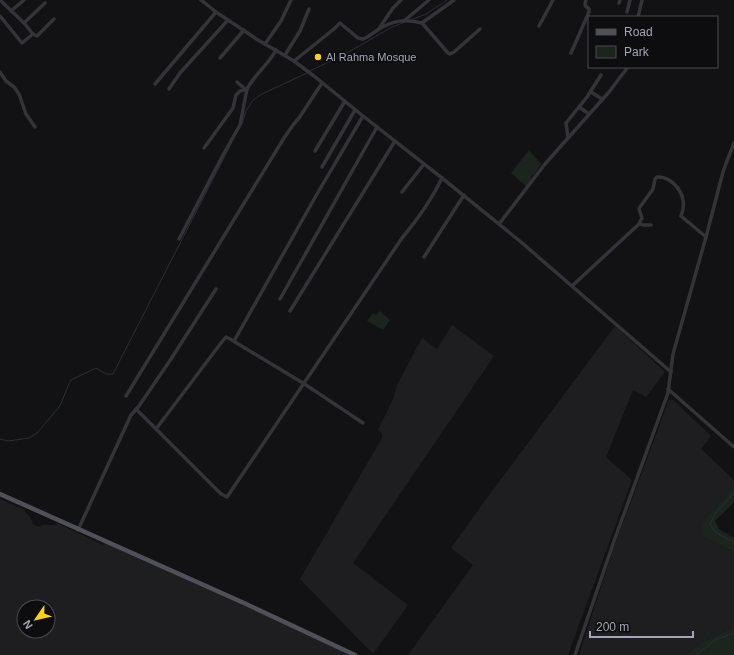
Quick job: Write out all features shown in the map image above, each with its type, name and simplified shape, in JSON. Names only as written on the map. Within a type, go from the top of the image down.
[{"type":"main road","points":[[0,494],[244,603],[355,655]]},
{"type":"street","points":[[0,0],[24,23],[33,34],[37,36],[54,19]]},
{"type":"street","points":[[11,11],[24,0]]},
{"type":"street","points":[[201,0],[216,12],[265,44],[294,60],[344,102],[464,195],[671,372]]},
{"type":"street","points":[[265,44],[282,21],[291,0]]},
{"type":"street","points":[[378,30],[393,8],[401,0]]},
{"type":"street","points":[[403,21],[429,0]]},
{"type":"street","points":[[422,23],[454,0]]},
{"type":"street","points":[[539,26],[553,0]]},
{"type":"street","points":[[571,53],[589,12],[589,9],[584,4],[586,0]]},
{"type":"street","points":[[627,12],[630,0]]},
{"type":"street","points":[[638,16],[642,0]]},
{"type":"street","points":[[24,23],[45,3]]},
{"type":"street","points":[[285,55],[300,31],[309,9]]},
{"type":"street","points":[[155,84],[216,12]]},
{"type":"street","points":[[0,16],[22,43],[33,34]]},
{"type":"street","points":[[169,89],[180,73],[228,20]]},
{"type":"street","points":[[294,60],[340,23],[361,39],[366,38],[395,21],[422,23],[450,54],[480,29]]},
{"type":"street","points":[[220,58],[244,30]]},
{"type":"street","points":[[179,239],[240,125],[246,89],[272,58],[276,50]]},
{"type":"street","points":[[499,224],[545,164],[627,68]]},
{"type":"street","points":[[0,72],[19,94],[26,114],[35,126]]},
{"type":"street","points":[[568,138],[566,124],[601,75]]},
{"type":"street","points":[[237,82],[246,89]]},
{"type":"street","points":[[126,396],[284,138],[322,83]]},
{"type":"street","points":[[204,148],[233,108],[236,95],[240,91],[246,89]]},
{"type":"street","points":[[590,92],[602,99]]},
{"type":"street","points":[[315,151],[344,102]]},
{"type":"street","points":[[579,107],[589,114]]},
{"type":"street","points":[[322,167],[355,110]]},
{"type":"street","points":[[234,341],[363,116]]},
{"type":"street","points":[[280,299],[377,127]]},
{"type":"street","points":[[290,311],[395,141]]},
{"type":"street","points":[[575,655],[612,544],[668,393],[674,354],[723,172],[732,152],[734,143]]},
{"type":"street","points":[[402,192],[424,164]]},
{"type":"street","points":[[572,286],[639,224],[642,218],[640,206],[653,189],[655,179],[657,177],[662,177],[672,182],[681,194],[684,201],[681,216],[706,237]]},
{"type":"street","points":[[136,409],[217,491],[227,497],[402,238],[415,223],[442,178]]},
{"type":"street","points":[[424,257],[464,195]]},
{"type":"street","points":[[639,224],[651,225]]},
{"type":"street","points":[[78,530],[131,415],[171,359],[216,289]]},
{"type":"street","points":[[156,429],[226,337],[304,383],[363,423]]},
{"type":"street","points":[[668,389],[734,447]]},
{"type":"shaded area","points":[[452,325],[494,356],[353,563],[408,605],[373,654],[300,579],[382,438],[382,433],[378,430],[394,397],[397,385],[422,338],[437,349]]},
{"type":"shaded area","points":[[615,326],[665,372],[646,397],[633,390],[606,457],[632,480],[568,655],[408,655],[473,565],[451,548]]},
{"type":"shaded area","points":[[669,400],[673,400],[711,436],[701,449],[734,480],[734,487],[708,516],[705,538],[734,552],[734,627],[709,639],[691,650],[686,655],[579,655],[614,547]]},
{"type":"shaded area","points":[[0,499],[23,509],[30,517],[33,524],[37,526],[56,525],[57,523],[103,545],[105,542],[355,655],[0,655]]},
{"type":"green space","points":[[529,150],[541,164],[534,175],[532,175],[532,179],[526,186],[511,173]]},
{"type":"green space","points":[[380,311],[390,320],[383,330],[367,321],[373,313],[376,315]]},
{"type":"green space","points":[[734,487],[734,502],[715,521],[719,529],[734,538],[734,552],[705,538],[702,531],[703,524],[708,516]]},
{"type":"green space","points":[[734,627],[734,655],[686,655],[691,650],[715,636]]},
{"type":"waterway","points":[[411,20],[426,14],[447,0]]},
{"type":"waterway","points":[[310,71],[347,53],[390,28],[405,22]]},
{"type":"waterway","points":[[242,124],[246,111],[253,100],[262,94],[307,73]]},
{"type":"waterway","points":[[0,439],[8,441],[29,438],[37,433],[60,406],[71,380],[96,368],[106,374],[113,374],[231,144]]},
{"type":"waterway","points":[[734,493],[715,514],[710,524],[717,533],[734,542]]},
{"type":"waterway","points":[[696,655],[715,640],[734,633]]},
{"type":"place","name":"Al Rahma Mosque","points":[[318,57]]}]
